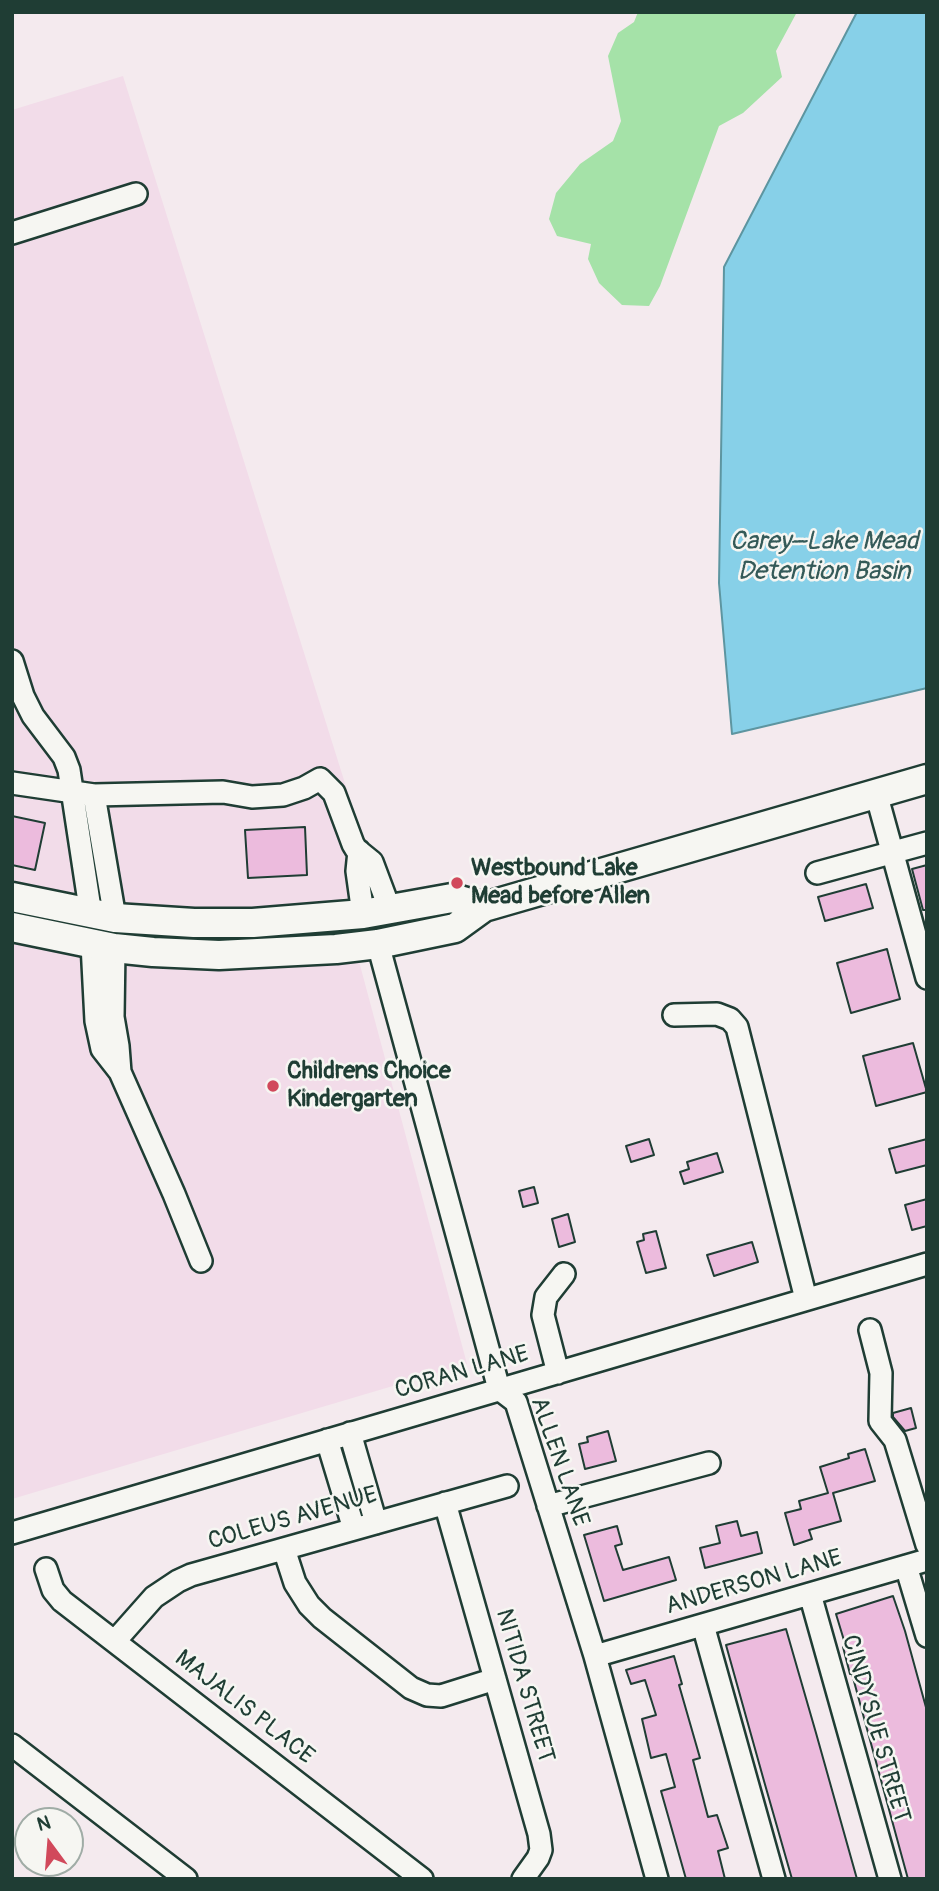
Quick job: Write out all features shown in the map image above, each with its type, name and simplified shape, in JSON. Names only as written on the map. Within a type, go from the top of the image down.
[{"type":"main road","points":[[12,927],[103,946],[153,952],[219,955],[336,949],[377,944],[455,928],[484,907],[927,779]]},
{"type":"main road","points":[[12,897],[103,916],[194,923],[253,922],[376,912],[452,898],[484,907]]},
{"type":"main road","points":[[103,916],[103,946]]},
{"type":"street","points":[[12,233],[136,194]]},
{"type":"street","points":[[12,661],[23,696],[33,716],[64,757],[69,770],[103,916]]},
{"type":"street","points":[[12,783],[94,795],[223,792],[263,797],[291,793],[320,779],[334,793],[353,844],[372,862],[376,912]]},
{"type":"street","points":[[876,793],[927,978]]},
{"type":"street","points":[[94,795],[103,916]]},
{"type":"street","points":[[817,873],[927,843]]},
{"type":"street","name":"ALLEN LANE","points":[[377,944],[499,1389],[516,1402],[595,1656],[657,1879]]},
{"type":"street","points":[[103,946],[96,1021],[102,1049],[120,1072],[201,1261]]},
{"type":"street","points":[[674,1015],[717,1014],[730,1019],[737,1027],[806,1299]]},
{"type":"street","name":"CORAN LANE","points":[[12,1533],[927,1264]]},
{"type":"street","points":[[558,1373],[543,1315],[545,1297],[564,1274]]},
{"type":"street","points":[[870,1330],[881,1373],[880,1421],[895,1440],[927,1545]]},
{"type":"street","points":[[350,1433],[376,1523]]},
{"type":"street","points":[[327,1440],[354,1529]]},
{"type":"street","points":[[548,1506],[709,1463]]},
{"type":"street","name":"COLEUS AVENUE","points":[[115,1641],[154,1597],[191,1575],[507,1486]]},
{"type":"street","name":"NITIDA STREET","points":[[445,1503],[540,1834],[541,1850],[538,1858],[523,1879]]},
{"type":"street","points":[[284,1549],[295,1583],[309,1605],[411,1689],[427,1695],[441,1696],[495,1679]]},
{"type":"street","points":[[917,1563],[927,1636]]},
{"type":"street","name":"ANDERSON LANE","points":[[595,1656],[917,1563]]},
{"type":"street","name":"MAJALIS PLACE","points":[[46,1569],[53,1590],[62,1601],[422,1879]]},
{"type":"street","name":"CINDYSUE STREET","points":[[810,1594],[890,1879]]},
{"type":"street","points":[[703,1625],[774,1879]]},
{"type":"street","points":[[12,1745],[186,1879]]},
{"type":"shaded area","points":[[123,76],[381,898],[342,898],[467,1364],[12,1499],[12,110]]},
{"type":"green space","points":[[638,12],[797,12],[776,51],[782,77],[743,113],[719,126],[660,286],[649,306],[622,305],[599,283],[588,259],[591,244],[557,236],[549,219],[556,193],[580,164],[613,141],[621,121],[608,56],[618,33],[634,22]]},
{"type":"water","name":"Carey–Lake Mead Detention Basin","points":[[857,12],[927,12],[927,688],[732,734],[719,583],[724,267]]},
{"type":"building","points":[[12,816],[45,823],[35,870],[12,865]]},
{"type":"building","points":[[305,827],[307,875],[248,878],[245,830]]},
{"type":"building","points":[[927,865],[927,910],[923,910],[912,869]]},
{"type":"building","points":[[866,884],[873,908],[825,921],[818,897]]},
{"type":"building","points":[[887,949],[900,999],[851,1013],[837,963]]},
{"type":"building","points":[[913,1043],[927,1092],[876,1106],[863,1056]]},
{"type":"building","points":[[649,1139],[654,1155],[631,1162],[626,1146]]},
{"type":"building","points":[[927,1139],[927,1165],[896,1173],[889,1149]]},
{"type":"building","points":[[717,1153],[723,1172],[684,1184],[680,1172],[689,1169],[687,1162]]},
{"type":"building","points":[[534,1187],[538,1203],[523,1207],[519,1191]]},
{"type":"building","points":[[927,1199],[927,1226],[912,1230],[905,1205]]},
{"type":"building","points":[[568,1214],[575,1242],[559,1247],[552,1219]]},
{"type":"building","points":[[656,1231],[666,1268],[646,1273],[637,1242],[644,1240],[643,1234]]},
{"type":"building","points":[[752,1242],[758,1262],[714,1276],[707,1255]]},
{"type":"building","points":[[911,1408],[916,1428],[905,1431],[893,1417],[893,1413]]},
{"type":"building","points":[[608,1431],[616,1461],[585,1469],[579,1444],[588,1442],[587,1437]]},
{"type":"building","points":[[865,1449],[875,1481],[833,1493],[841,1521],[809,1530],[812,1539],[794,1545],[785,1513],[801,1509],[799,1501],[828,1493],[820,1467],[849,1458],[848,1454]]},
{"type":"building","points":[[737,1521],[741,1536],[757,1532],[762,1553],[705,1568],[700,1548],[720,1543],[716,1526]]},
{"type":"building","points":[[617,1526],[622,1544],[615,1546],[623,1570],[669,1557],[676,1580],[604,1601],[584,1535]]},
{"type":"building","points":[[893,1596],[927,1711],[927,1879],[908,1879],[850,1674],[843,1647],[846,1647],[836,1614]]},
{"type":"building","points":[[786,1629],[857,1879],[792,1879],[764,1781],[726,1645]]},
{"type":"building","points":[[674,1656],[682,1684],[679,1685],[700,1758],[693,1760],[708,1817],[717,1815],[728,1848],[718,1851],[725,1879],[686,1879],[661,1791],[675,1787],[666,1754],[651,1758],[642,1719],[656,1715],[645,1680],[631,1684],[626,1670]]},
{"type":"place","name":"Westbound Lake Mead before Allen","points":[[457,883]]},
{"type":"place","name":"Childrens Choice Kindergarten","points":[[273,1086]]}]
